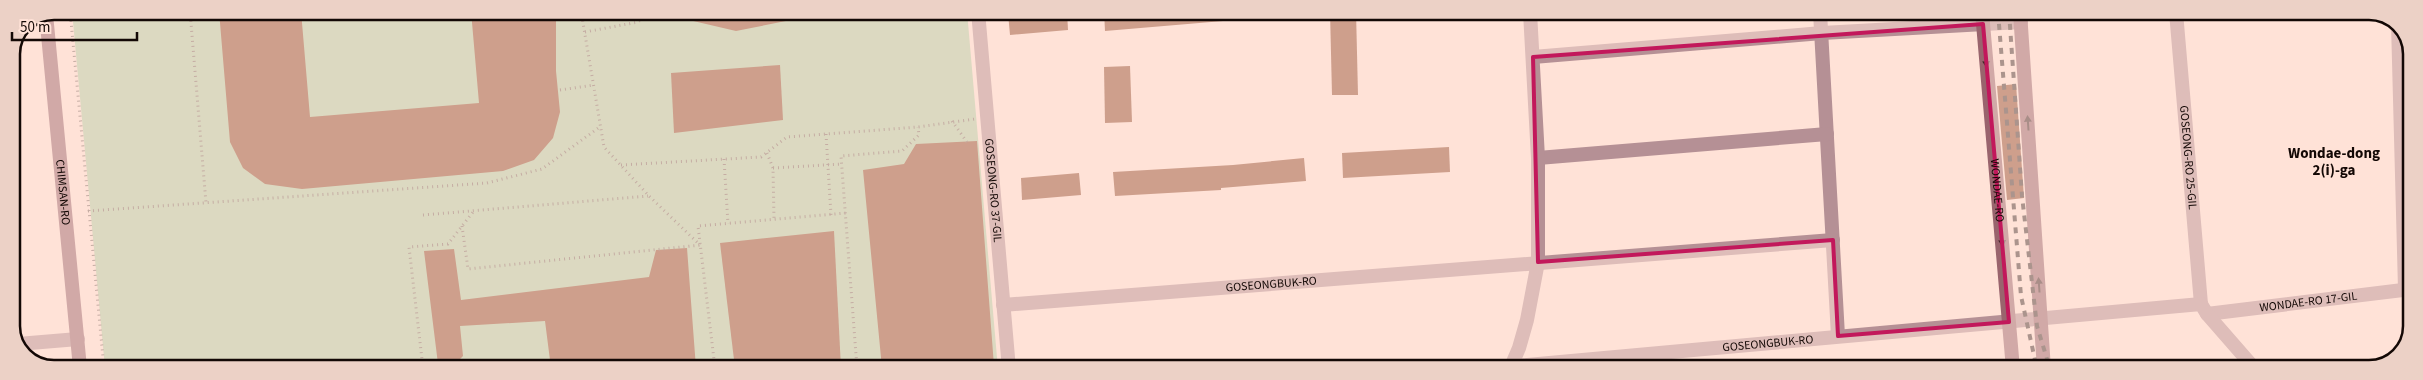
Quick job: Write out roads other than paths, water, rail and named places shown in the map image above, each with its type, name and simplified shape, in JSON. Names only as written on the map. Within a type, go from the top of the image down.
[{"type":"main road","name":"WONDAE-RO","points":[[1982,20],[2011,360]]},
{"type":"main road","points":[[2020,20],[2043,360]]},
{"type":"main road","name":"CHIMSAN-RO","points":[[47,21],[79,360]]},
{"type":"street","name":"GOSEONG-RO 37-GIL","points":[[979,20],[1008,360]]},
{"type":"street","points":[[1513,360],[1527,320],[1538,262],[1538,158],[1531,20]]},
{"type":"street","points":[[1821,20],[1838,336]]},
{"type":"street","points":[[1533,57],[1961,20]]},
{"type":"street","name":"GOSEONG-RO 25-GIL","points":[[2177,20],[2204,309]]},
{"type":"street","points":[[2399,38],[2403,156]]},
{"type":"street","points":[[1538,158],[1827,134]]},
{"type":"street","name":"GOSEONGBUK-RO","points":[[1003,305],[1833,240]]},
{"type":"street","name":"WONDAE-RO 17-GIL","points":[[2204,309],[2403,289]]},
{"type":"street","points":[[2041,318],[2204,309],[2247,360]]},
{"type":"street","name":"GOSEONGBUK-RO","points":[[1585,360],[2041,318]]},
{"type":"street","points":[[25,343],[78,339]]},
{"type":"railway","points":[[1999,20],[2021,296],[2035,360]]},
{"type":"railway","points":[[2010,20],[2022,196],[2037,326],[2047,360]]},
{"type":"district","name":"Wondae-dong 2(i)-ga","points":[[2334,162]]}]
